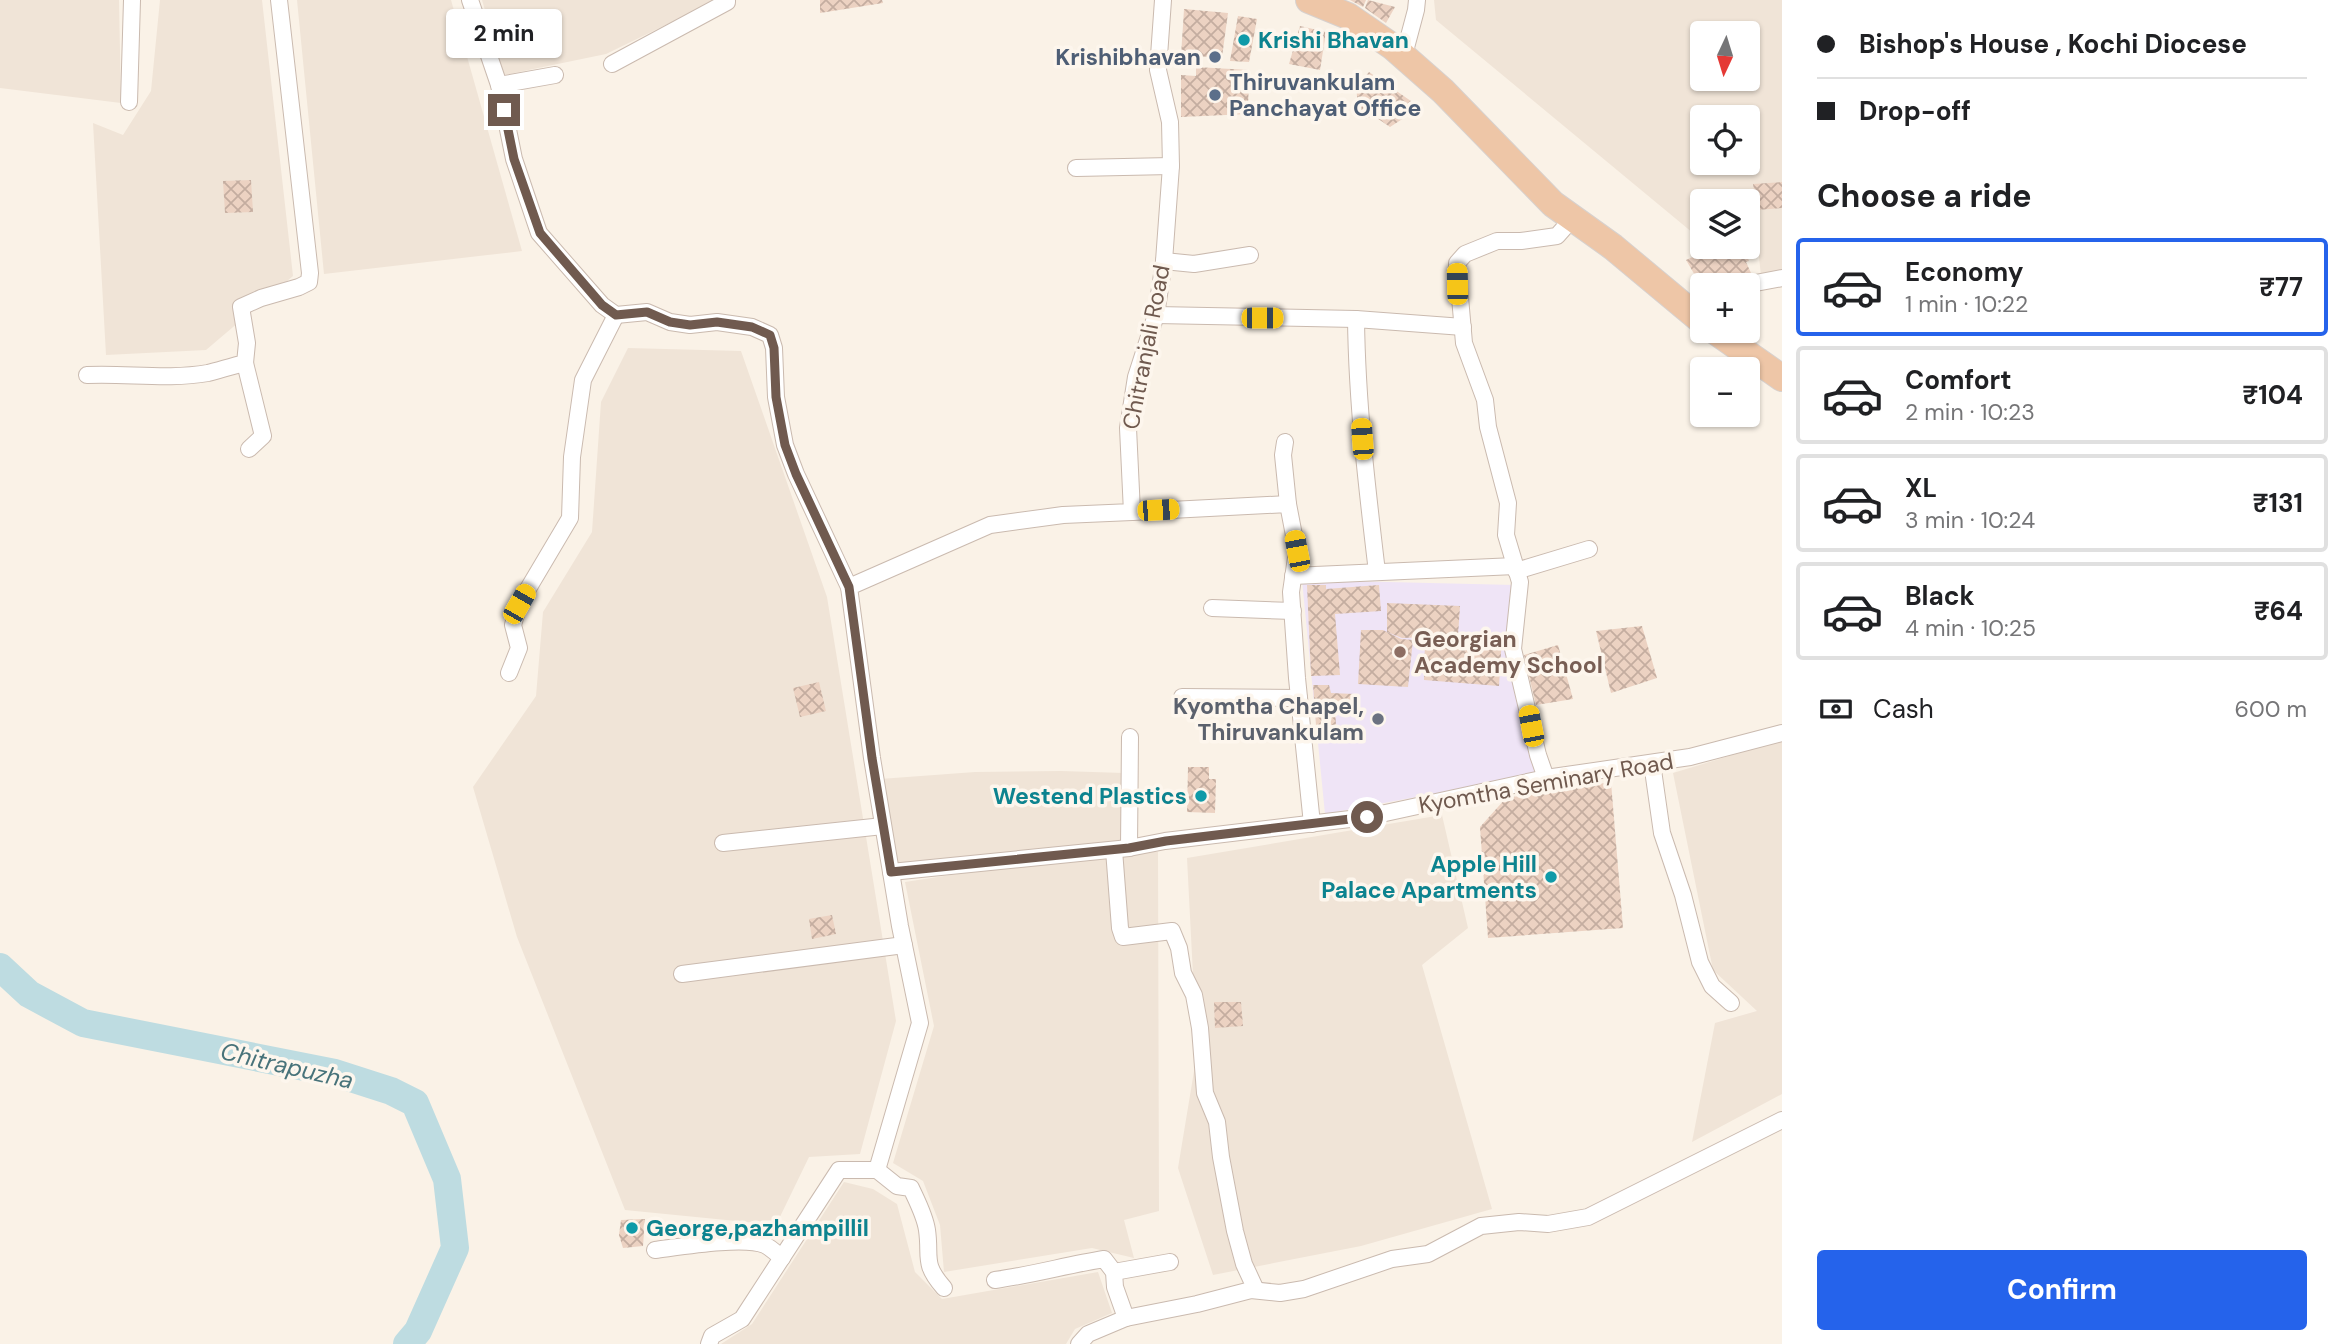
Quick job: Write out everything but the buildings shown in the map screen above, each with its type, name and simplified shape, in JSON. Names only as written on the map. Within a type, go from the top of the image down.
[{"type":"highway","points":[[1309,0],[1348,16],[1404,55],[1443,91],[1534,186],[1572,219],[1690,307]]},
{"type":"highway","points":[[1732,343],[1782,378]]},
{"type":"street","points":[[129,102],[132,0]]},
{"type":"street","points":[[249,449],[263,436],[245,362],[247,343],[241,307],[299,287],[309,282],[310,273],[279,0]]},
{"type":"street","points":[[470,0],[499,85],[514,159],[540,233],[602,305],[616,315],[647,312],[670,322],[690,325],[717,322],[752,327],[770,335],[774,348],[776,397],[785,445],[849,587],[883,826],[920,1023],[877,1170]]},
{"type":"street","points":[[612,64],[727,0]]},
{"type":"street","name":"Chitranjali Road","points":[[1132,512],[1128,428],[1136,377],[1156,315],[1164,261],[1171,166],[1170,122],[1158,69],[1163,0]]},
{"type":"street","points":[[1404,55],[1417,0]]},
{"type":"street","points":[[499,85],[555,75]]},
{"type":"street","points":[[1076,168],[1171,166]]},
{"type":"street","points":[[1546,778],[1513,649],[1520,582],[1506,535],[1508,503],[1488,427],[1485,400],[1464,343],[1457,263],[1465,254],[1497,241],[1557,236],[1572,219]]},
{"type":"street","points":[[1164,261],[1194,264],[1250,255]]},
{"type":"street","points":[[1760,282],[1782,278]]},
{"type":"street","points":[[509,673],[519,648],[513,625],[519,604],[570,518],[572,457],[583,380],[616,315]]},
{"type":"street","points":[[1156,315],[1356,319],[1463,327]]},
{"type":"street","points":[[1356,319],[1362,439],[1377,572]]},
{"type":"street","points":[[87,375],[124,373],[162,376],[206,373],[245,362]]},
{"type":"street","points":[[1285,442],[1283,455],[1288,504],[1297,551],[1291,592],[1312,824]]},
{"type":"street","points":[[849,587],[990,525],[1063,515],[1288,504]]},
{"type":"street","points":[[1293,576],[1515,568],[1589,549]]},
{"type":"street","points":[[1212,608],[1293,611]]},
{"type":"street","points":[[1182,697],[1299,698]]},
{"type":"street","name":"Kyomtha Seminary Road","points":[[891,872],[1122,849],[1166,841],[1367,817],[1546,778],[1690,757],[1782,733]]},
{"type":"street","points":[[1130,737],[1122,849],[1120,928],[1123,937],[1172,932],[1179,948],[1183,973],[1194,995],[1200,1028],[1205,1093],[1217,1122],[1235,1231],[1244,1264],[1256,1290]]},
{"type":"street","points":[[1652,763],[1662,833],[1683,895],[1700,962],[1712,985],[1731,1003]]},
{"type":"street","points":[[723,843],[883,826]]},
{"type":"street","points":[[681,974],[904,945]]},
{"type":"street","points":[[1079,1344],[1088,1334],[1126,1318],[1251,1290],[1280,1293],[1304,1289],[1392,1259],[1428,1254],[1481,1226],[1518,1222],[1548,1224],[1588,1217],[1782,1120]]},
{"type":"street","points":[[709,1344],[712,1336],[742,1319],[839,1170],[877,1170],[897,1186],[911,1188],[927,1229],[926,1256],[934,1276],[944,1288]]},
{"type":"street","points":[[655,1250],[734,1242],[764,1245],[782,1258]]},
{"type":"street","points":[[995,1280],[1034,1275],[1053,1268],[1104,1259],[1115,1272],[1115,1287],[1126,1318]]},
{"type":"street","points":[[1115,1272],[1170,1262]]},
{"type":"shaded area","points":[[0,0],[119,0],[121,103],[0,88]]},
{"type":"shaded area","points":[[160,0],[262,0],[293,276],[206,350],[106,355],[93,123],[123,135],[151,91]]},
{"type":"shaded area","points":[[297,0],[451,0],[522,251],[324,274]]},
{"type":"shaded area","points":[[482,0],[717,0],[606,54],[504,75]]},
{"type":"shaded area","points":[[1434,0],[1782,0],[1782,271],[1761,276],[1760,189],[1690,189],[1690,231],[1436,20]]},
{"type":"shaded area","points":[[628,348],[741,351],[827,597],[896,1021],[860,1154],[809,1157],[776,1225],[625,1210],[517,937],[473,787],[536,696],[543,612],[592,532],[601,402]]},
{"type":"shaded area","points":[[1302,580],[1515,585],[1508,643],[1540,774],[1325,814]]},
{"type":"shaded area","points":[[1782,740],[1782,1094],[1692,1142],[1715,1023],[1757,1011],[1713,970],[1673,773]]},
{"type":"shaded area","points":[[975,772],[1124,773],[1124,843],[895,868],[880,779]]},
{"type":"shaded area","points":[[1442,815],[1468,928],[1422,965],[1492,1209],[1361,1246],[1213,1275],[1178,1168],[1197,1053],[1187,858]]},
{"type":"shaded area","points":[[1114,850],[1158,852],[1159,1211],[1124,1220],[1134,1258],[1092,1248],[944,1272],[940,1225],[923,1181],[893,1163],[934,1026],[905,882]]},
{"type":"shaded area","points":[[844,1182],[873,1189],[897,1204],[915,1272],[942,1299],[1098,1272],[1112,1313],[1075,1329],[1066,1344],[721,1344],[752,1324]]},
{"type":"waterway","name":"Chitrapuzha","points":[[0,967],[29,994],[83,1023],[335,1073],[391,1091],[415,1103],[447,1179],[455,1248],[418,1331],[407,1344]]},
{"type":"place","name":"Krishi Bhavan","points":[[1244,40]]},
{"type":"place","name":"Krishibhavan","points":[[1215,57]]},
{"type":"place","name":"Thiruvankulam Panchayat Office","points":[[1215,95]]},
{"type":"place","name":"Georgian Academy School","points":[[1400,652]]},
{"type":"place","name":"Kyomtha Chapel, Thiruvankulam","points":[[1378,719]]},
{"type":"place","name":"Westend Plastics","points":[[1201,796]]},
{"type":"place","name":"Apple Hill Palace Apartments","points":[[1551,877]]},
{"type":"place","name":"George,pazhampillil","points":[[632,1228]]},
{"type":"route","points":[[504,110],[514,159],[540,233],[602,305],[616,315],[647,312],[670,322],[690,325],[717,322],[752,327],[770,335],[776,365],[776,397],[785,445],[849,587],[872,758],[891,872],[1129,848],[1166,841],[1367,817]]}]
